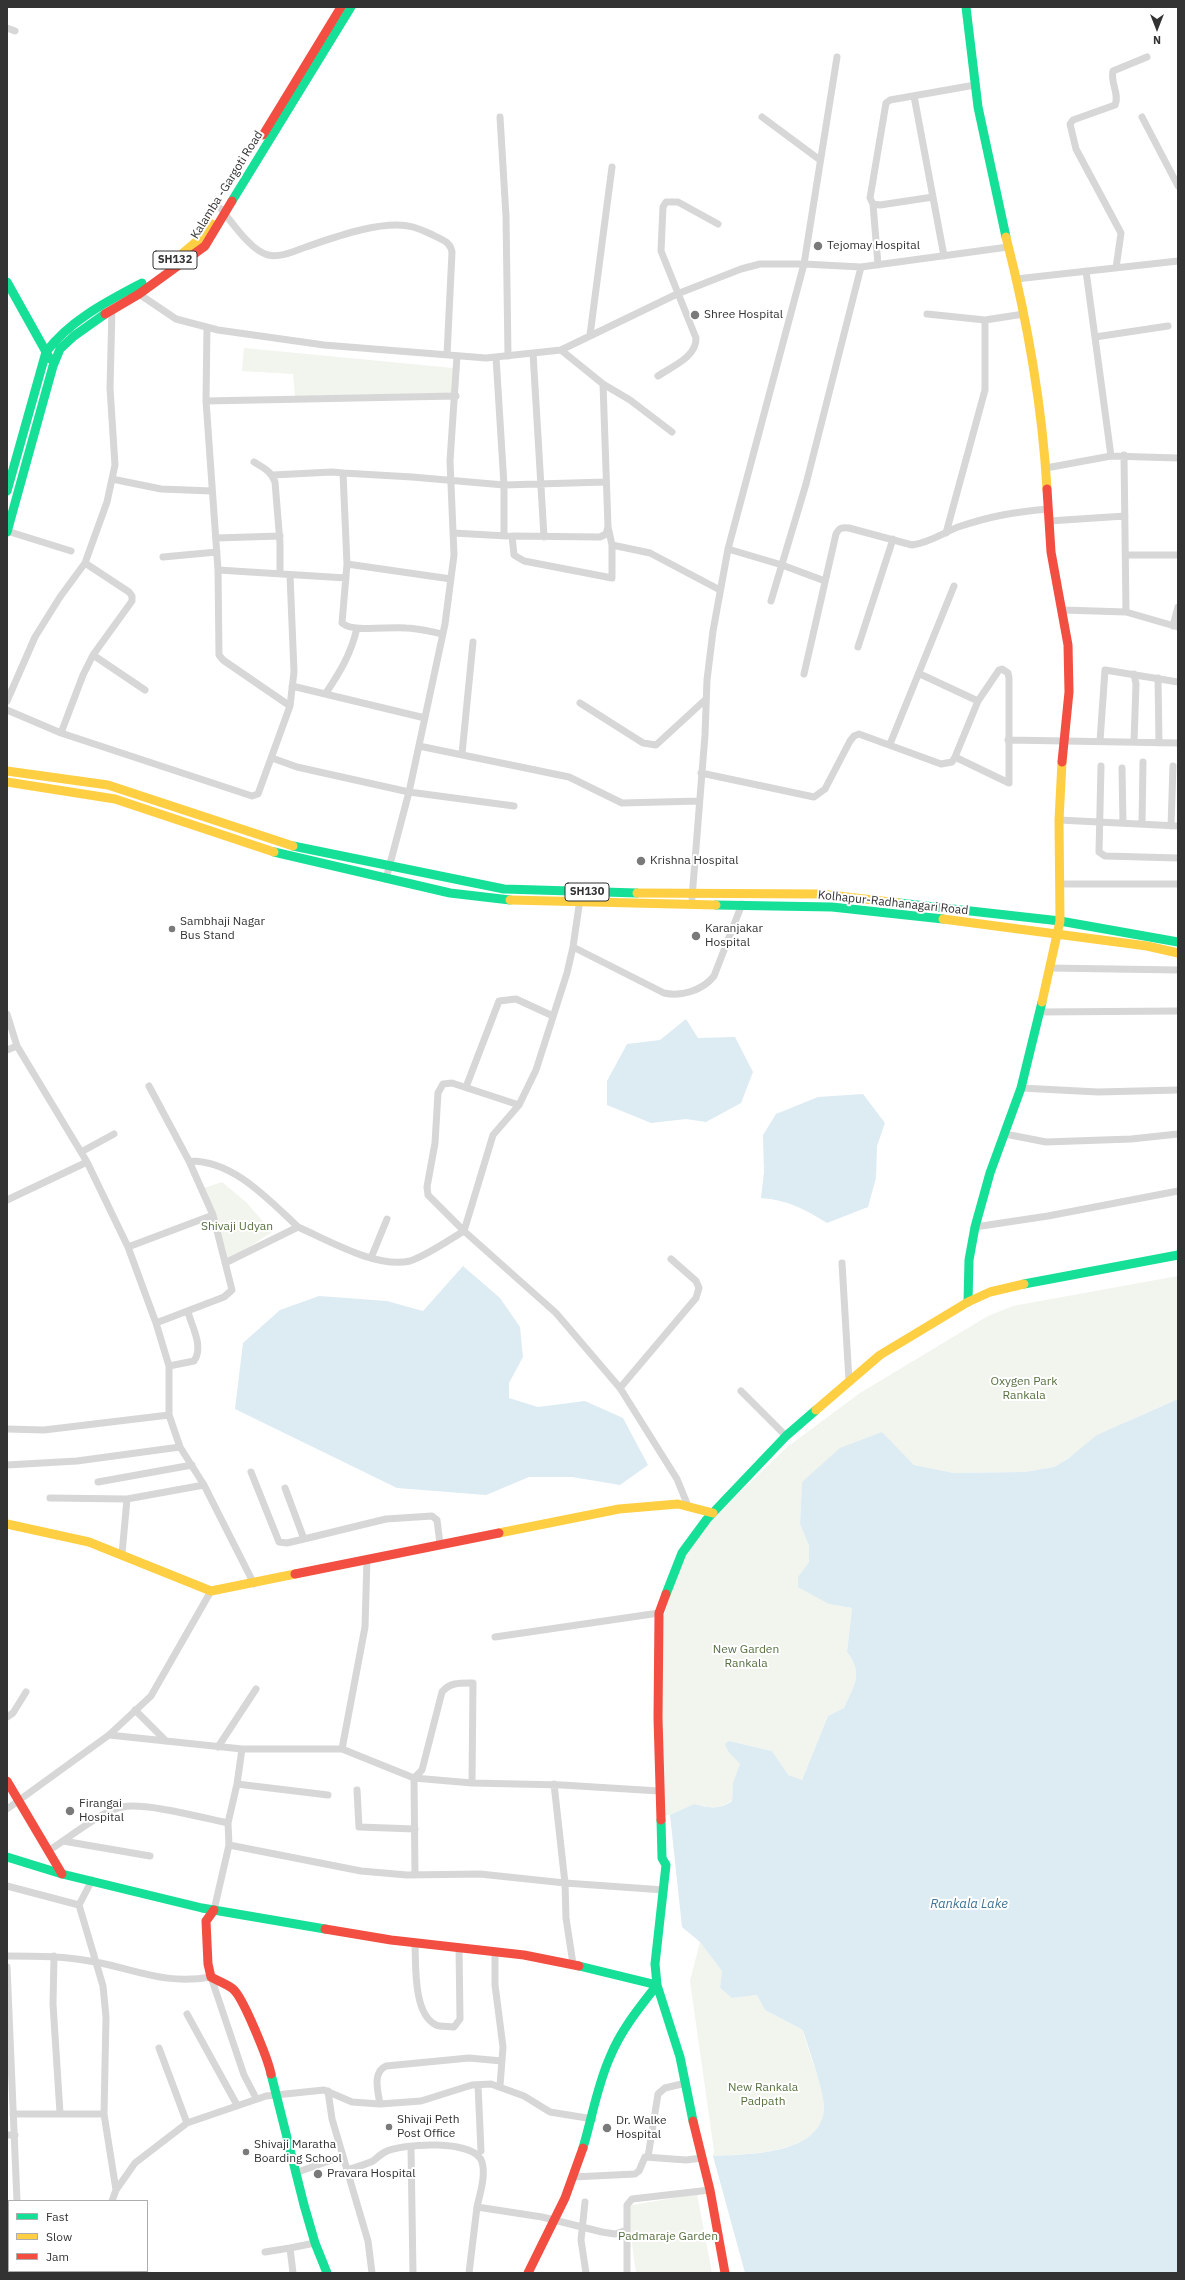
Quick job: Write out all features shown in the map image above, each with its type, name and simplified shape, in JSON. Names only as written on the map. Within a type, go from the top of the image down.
[{"type":"main road","name":"SH132","points":[[7,491],[46,352],[52,344],[91,311],[136,292],[203,236],[223,212],[292,86],[341,7]]},
{"type":"main road","name":"Kalamba -Gargoti Road","points":[[223,212],[351,7]]},
{"type":"main road","points":[[968,7],[975,84],[994,188],[1024,314],[1034,372],[1046,468],[1051,552],[1063,610],[1068,645],[1069,689],[1063,742],[1059,820],[1060,921],[1058,934],[1021,1088],[990,1173],[974,1227],[969,1260],[968,1302]]},
{"type":"main road","points":[[7,282],[53,366]]},
{"type":"main road","points":[[7,531],[53,366],[60,349],[68,341],[136,292]]},
{"type":"main road","name":"SH130","points":[[7,771],[113,786],[271,841],[389,867],[504,889],[692,895],[821,894],[1060,921],[1178,942]]},
{"type":"main road","name":"SH130","points":[[7,782],[115,799],[271,851],[386,880],[450,893],[522,901],[580,902]]},
{"type":"main road","name":"Kolhapur-Radhanagari Road","points":[[580,902],[691,905],[742,904],[832,907],[1058,934],[1147,946],[1178,952]]},
{"type":"main road","points":[[726,2273],[710,2190],[680,2056],[657,1985],[655,1964],[666,1865],[662,1858],[659,1791],[659,1613],[682,1553],[713,1513],[786,1436],[880,1355],[968,1302],[990,1292],[1058,1277],[1178,1255]]},
{"type":"main road","points":[[7,1524],[89,1542],[211,1591],[254,1584],[440,1544],[619,1509],[678,1504],[713,1513]]},
{"type":"main road","points":[[7,1781],[11,1803],[48,1851],[62,1874]]},
{"type":"main road","points":[[7,1857],[62,1874],[214,1910],[415,1944],[459,1947],[574,1964],[657,1985]]},
{"type":"main road","points":[[214,1910],[206,1921],[208,1964],[212,1977],[234,1990],[268,2060],[275,2096],[292,2152],[295,2173],[315,2243],[327,2273]]},
{"type":"main road","points":[[528,2273],[542,2247],[553,2221],[562,2206],[573,2177],[593,2119],[601,2082],[610,2055],[631,2020],[657,1985]]},
{"type":"street","points":[[7,28],[16,31]]},
{"type":"street","points":[[691,905],[705,700],[720,590],[728,549],[804,264],[837,57]]},
{"type":"street","points":[[1116,268],[1121,233],[1076,148],[1070,124],[1073,120],[1114,105],[1117,100],[1111,76],[1112,71],[1147,57]]},
{"type":"street","points":[[878,265],[873,204],[870,198],[886,103],[975,84]]},
{"type":"street","points":[[914,96],[944,256]]},
{"type":"street","points":[[500,117],[506,216],[508,356]]},
{"type":"street","points":[[762,117],[820,160]]},
{"type":"street","points":[[1142,117],[1178,186]]},
{"type":"street","points":[[590,335],[612,166]]},
{"type":"street","points":[[873,204],[880,205],[933,197]]},
{"type":"street","points":[[658,376],[692,353],[696,345],[696,338],[661,252],[663,207],[666,202],[678,202],[718,224]]},
{"type":"street","points":[[223,212],[260,252],[272,255],[285,254],[355,231],[396,226],[414,227],[446,241],[451,246],[452,252],[447,355]]},
{"type":"street","points":[[136,292],[176,319],[207,327],[324,345],[457,356],[496,357],[561,350],[677,294],[750,266],[804,264],[861,268],[1008,247]]},
{"type":"street","points":[[1016,279],[1178,261]]},
{"type":"street","points":[[771,601],[806,484],[861,268]]},
{"type":"street","points":[[1086,271],[1111,456]]},
{"type":"street","points":[[7,701],[35,637],[60,597],[85,563],[107,502],[115,466],[110,388],[112,309]]},
{"type":"street","points":[[927,314],[985,320],[1024,314]]},
{"type":"street","points":[[946,533],[985,390],[985,320]]},
{"type":"street","points":[[1095,337],[1168,326]]},
{"type":"street","points":[[207,327],[206,401],[218,570],[219,656],[290,706]]},
{"type":"street","points":[[561,350],[603,384],[630,400],[672,432]]},
{"type":"street","points":[[533,353],[544,537]]},
{"type":"street","points":[[386,880],[409,792],[419,746],[443,634],[451,579],[454,555],[450,461],[456,396],[457,356]]},
{"type":"street","points":[[496,357],[508,536],[512,550],[518,559],[612,578],[612,545],[608,527],[605,482],[603,384]]},
{"type":"street","points":[[206,401],[456,396]]},
{"type":"street","points":[[1046,468],[1124,455],[1178,458]]},
{"type":"street","points":[[1124,455],[1126,612]]},
{"type":"street","points":[[254,462],[267,469],[273,475],[275,482],[280,536],[280,574]]},
{"type":"street","points":[[273,475],[332,472],[504,485],[605,482]]},
{"type":"street","points":[[343,473],[347,564],[342,623],[347,627],[407,628],[443,634]]},
{"type":"street","points":[[112,479],[161,488],[212,491]]},
{"type":"street","points":[[804,674],[838,529],[843,527],[849,528],[912,544],[921,544],[946,533],[1003,513],[1048,509]]},
{"type":"street","points":[[1049,521],[1125,516]]},
{"type":"street","points":[[453,532],[508,536],[600,537],[606,534],[608,527]]},
{"type":"street","points":[[7,531],[72,551]]},
{"type":"street","points":[[216,538],[280,536]]},
{"type":"street","points":[[858,648],[893,539]]},
{"type":"street","points":[[612,545],[650,553],[720,590]]},
{"type":"street","points":[[728,549],[782,565],[825,581]]},
{"type":"street","points":[[163,557],[217,552]]},
{"type":"street","points":[[1126,555],[1178,555]]},
{"type":"street","points":[[61,733],[83,674],[93,655],[132,601],[132,596],[85,563]]},
{"type":"street","points":[[347,564],[451,579]]},
{"type":"street","points":[[218,570],[346,578]]},
{"type":"street","points":[[7,710],[61,733],[252,796],[258,794],[290,706],[294,630],[290,575]]},
{"type":"street","points":[[890,744],[920,674],[954,586]]},
{"type":"street","points":[[1063,610],[1126,612],[1176,626],[1178,607]]},
{"type":"street","points":[[326,694],[344,667],[353,645],[357,628]]},
{"type":"street","points":[[462,754],[473,642]]},
{"type":"street","points":[[93,655],[144,690]]},
{"type":"street","points":[[701,773],[814,797],[825,789],[854,736],[865,735],[941,764],[952,762],[978,701],[999,670],[1008,673],[1009,783],[955,757]]},
{"type":"street","points":[[1100,741],[1105,670],[1178,682]]},
{"type":"street","points":[[920,674],[978,701]]},
{"type":"street","points":[[1134,674],[1136,684],[1134,742]]},
{"type":"street","points":[[1136,684],[1147,677]]},
{"type":"street","points":[[1158,678],[1158,742]]},
{"type":"street","points":[[292,686],[425,718]]},
{"type":"street","points":[[580,703],[643,743],[656,746],[705,700]]},
{"type":"street","points":[[1008,740],[1178,743]]},
{"type":"street","points":[[419,746],[569,777],[622,803],[699,801]]},
{"type":"street","points":[[272,758],[297,767],[409,792],[514,806]]},
{"type":"street","points":[[1142,824],[1143,762]]},
{"type":"street","points":[[1101,766],[1098,849],[1101,854],[1178,858]]},
{"type":"street","points":[[1059,820],[1175,826],[1173,766]]},
{"type":"street","points":[[1122,768],[1123,823]]},
{"type":"street","points":[[1060,884],[1178,884]]},
{"type":"street","points":[[189,1161],[211,1163],[248,1183],[298,1227],[371,1258],[390,1262],[412,1260],[464,1231],[493,1135],[519,1105],[536,1070],[573,947],[580,902],[580,891]]},
{"type":"street","points":[[573,947],[664,993],[676,996],[699,988],[708,983],[714,976],[742,904]]},
{"type":"street","points":[[1049,968],[1178,970]]},
{"type":"street","points":[[466,1087],[499,1001],[516,999],[552,1016]]},
{"type":"street","points":[[1040,1012],[1178,1011]]},
{"type":"street","points":[[7,1014],[17,1046],[87,1162],[128,1247],[156,1323],[169,1366],[169,1415],[180,1448],[204,1485],[254,1584]]},
{"type":"street","points":[[7,1050],[17,1046]]},
{"type":"street","points":[[519,1105],[452,1082],[443,1084],[438,1093],[434,1154],[427,1187],[428,1195],[464,1231],[556,1313],[620,1388],[670,1467],[688,1506]]},
{"type":"street","points":[[149,1086],[189,1161],[213,1216],[232,1290],[224,1297],[156,1323]]},
{"type":"street","points":[[1021,1088],[1098,1092],[1178,1090]]},
{"type":"street","points":[[81,1152],[114,1134]]},
{"type":"street","points":[[1005,1134],[1046,1142],[1131,1139],[1178,1134]]},
{"type":"street","points":[[7,1200],[87,1162]]},
{"type":"street","points":[[974,1227],[1048,1216],[1178,1190]]},
{"type":"street","points":[[128,1247],[213,1216]]},
{"type":"street","points":[[371,1258],[387,1219]]},
{"type":"street","points":[[225,1263],[298,1227]]},
{"type":"street","points":[[620,1388],[696,1298],[699,1288],[696,1281],[671,1259]]},
{"type":"street","points":[[842,1263],[849,1381]]},
{"type":"street","points":[[169,1366],[194,1361],[198,1355],[199,1348],[188,1312]]},
{"type":"street","points":[[740,1391],[786,1436]]},
{"type":"street","points":[[7,1429],[44,1430],[169,1415]]},
{"type":"street","points":[[7,1465],[77,1461],[180,1448]]},
{"type":"street","points":[[98,1482],[192,1465]]},
{"type":"street","points":[[251,1472],[279,1542],[286,1543],[304,1539],[386,1518],[432,1516],[437,1520],[440,1544]]},
{"type":"street","points":[[50,1498],[127,1499],[204,1485]]},
{"type":"street","points":[[285,1488],[304,1539]]},
{"type":"street","points":[[122,1554],[127,1499]]},
{"type":"street","points":[[342,1749],[365,1627],[367,1559]]},
{"type":"street","points":[[11,1803],[109,1735],[151,1696],[211,1591]]},
{"type":"street","points":[[495,1637],[659,1613]]},
{"type":"street","points":[[414,1875],[414,1778],[422,1770],[442,1692],[447,1686],[452,1684],[473,1683],[472,1783]]},
{"type":"street","points":[[218,1747],[256,1689]]},
{"type":"street","points":[[7,1717],[13,1713],[26,1692]]},
{"type":"street","points":[[135,1710],[166,1741]]},
{"type":"street","points":[[109,1735],[242,1749],[342,1749],[414,1778],[472,1783],[554,1784],[659,1791]]},
{"type":"street","points":[[214,1910],[229,1845],[228,1823],[237,1784],[242,1749]]},
{"type":"street","points":[[237,1784],[328,1795]]},
{"type":"street","points":[[554,1784],[565,1883],[566,1918],[574,1964]]},
{"type":"street","points":[[357,1790],[359,1827],[414,1829]]},
{"type":"street","points":[[48,1851],[108,1812],[122,1807],[141,1806],[228,1823]]},
{"type":"street","points":[[64,1841],[150,1856]]},
{"type":"street","points":[[229,1845],[361,1870],[414,1875],[480,1874],[565,1883],[664,1890]]},
{"type":"street","points":[[92,1880],[79,1905],[102,1986],[106,2017],[104,2114],[116,2190]]},
{"type":"street","points":[[7,1886],[79,1905]]},
{"type":"street","points":[[415,1944],[421,2007],[436,2024],[454,2027],[460,2019],[459,1947]]},
{"type":"street","points":[[495,1953],[495,1985],[501,2020],[502,2061],[500,2086]]},
{"type":"street","points":[[7,1956],[54,1956],[95,1962],[148,1976],[176,1979],[212,1977],[244,2075],[256,2098]]},
{"type":"street","points":[[54,1956],[53,2004],[60,2113]]},
{"type":"street","points":[[7,1967],[17,2200]]},
{"type":"street","points":[[187,2014],[236,2105]]},
{"type":"street","points":[[160,2048],[187,2123]]},
{"type":"street","points":[[380,2104],[378,2073],[381,2068],[386,2066],[469,2058],[502,2061]]},
{"type":"street","points":[[648,2157],[658,2094],[665,2088],[686,2083]]},
{"type":"street","points":[[112,2200],[116,2190],[135,2163],[187,2123],[256,2098],[328,2090],[352,2102],[380,2104],[420,2101],[478,2085],[491,2084],[524,2096],[550,2112],[593,2119]]},
{"type":"street","points":[[478,2085],[482,2151]]},
{"type":"street","points":[[328,2090],[332,2119],[368,2240],[372,2273]]},
{"type":"street","points":[[13,2114],[104,2114]]},
{"type":"street","points":[[7,2135],[15,2135]]},
{"type":"street","points":[[347,2170],[372,2162],[385,2152],[432,2145],[466,2148],[478,2153],[482,2161],[484,2171],[477,2207],[469,2273]]},
{"type":"street","points":[[411,2148],[413,2273]]},
{"type":"street","points":[[295,2173],[343,2156]]},
{"type":"street","points":[[573,2177],[635,2174],[639,2171],[643,2160],[648,2157],[686,2160],[702,2158]]},
{"type":"street","points":[[627,2273],[627,2205],[632,2199],[710,2190]]},
{"type":"street","points":[[585,2202],[581,2240],[586,2273]]},
{"type":"street","points":[[477,2207],[524,2214],[615,2234],[627,2230]]},
{"type":"street","points":[[265,2252],[315,2243]]},
{"type":"street","points":[[290,2248],[293,2273]]},
{"type":"green space","points":[[244,348],[453,368],[452,393],[295,396],[293,374],[242,371]]},
{"type":"green space","name":"Shivaji Udyan","points":[[222,1182],[247,1203],[272,1232],[225,1263],[201,1189]]},
{"type":"green space","points":[[1178,1276],[1178,1399],[1128,1421],[1054,1467],[1025,1472],[954,1473],[914,1465],[882,1432],[802,1482],[800,1524],[809,1546],[809,1562],[798,1577],[829,1604],[852,1608],[847,1652],[855,1667],[856,1680],[854,1686],[844,1708],[828,1716],[802,1780],[788,1776],[772,1751],[729,1741],[740,1764],[732,1792],[732,1800],[718,1807],[694,1804],[670,1815],[661,1816],[659,1633],[682,1553],[721,1511],[786,1448],[860,1393],[988,1316],[1013,1306]]},
{"type":"green space","name":"New Rankala Padpath","points":[[700,1942],[722,1971],[720,1988],[732,1998],[757,1995],[765,2010],[803,2030],[822,2091],[824,2109],[820,2124],[811,2135],[797,2144],[761,2152],[713,2156],[714,2151],[690,1981]]},
{"type":"green space","name":"Padmaraje Garden","points":[[697,2194],[712,2273],[636,2273],[627,2206]]},
{"type":"water","points":[[686,1019],[698,1038],[735,1037],[753,1072],[741,1103],[706,1122],[686,1119],[651,1123],[607,1105],[607,1081],[627,1044],[660,1040]]},
{"type":"water","points":[[863,1094],[885,1123],[877,1146],[876,1178],[868,1207],[827,1223],[796,1206],[761,1198],[764,1172],[763,1135],[776,1114],[818,1097]]},
{"type":"water","points":[[463,1266],[500,1298],[520,1327],[523,1357],[509,1383],[509,1398],[538,1407],[585,1401],[623,1418],[648,1465],[620,1485],[572,1477],[529,1477],[486,1495],[397,1488],[235,1409],[243,1343],[280,1310],[319,1296],[387,1301],[423,1311]]},
{"type":"water","name":"Rankala Lake","points":[[1178,1399],[1178,2273],[745,2273],[713,2156],[761,2153],[796,2144],[810,2136],[820,2124],[824,2109],[824,2102],[803,2030],[765,2010],[757,1995],[732,1998],[720,1988],[722,1971],[700,1942],[682,1927],[670,1815],[694,1804],[718,1807],[732,1801],[733,1783],[740,1764],[728,1751],[725,1744],[729,1741],[772,1751],[788,1775],[802,1780],[828,1716],[844,1708],[854,1686],[856,1680],[855,1667],[847,1652],[852,1608],[829,1604],[798,1587],[798,1577],[809,1562],[809,1546],[800,1524],[802,1482],[840,1448],[882,1432],[914,1465],[954,1473],[1025,1472],[1054,1467],[1069,1458],[1097,1435]]},
{"type":"traffic: fast","points":[[232,201],[351,7]]},
{"type":"traffic: fast","points":[[966,7],[978,107],[1006,237]]},
{"type":"traffic: fast","points":[[7,282],[50,359]]},
{"type":"traffic: fast","points":[[7,491],[46,352],[66,330],[90,312],[142,283]]},
{"type":"traffic: fast","points":[[7,532],[53,366],[60,349],[74,336],[105,314]]},
{"type":"traffic: fast","points":[[293,846],[504,889],[637,893]]},
{"type":"traffic: fast","points":[[274,852],[450,893],[510,900]]},
{"type":"traffic: fast","points":[[899,903],[1060,921],[1178,942]]},
{"type":"traffic: fast","points":[[716,905],[832,907],[943,919]]},
{"type":"traffic: fast","points":[[968,1302],[969,1260],[975,1227],[990,1173],[1021,1088],[1042,1002]]},
{"type":"traffic: fast","points":[[1024,1284],[1178,1255]]},
{"type":"traffic: fast","points":[[666,1594],[682,1553],[707,1519],[786,1436],[816,1410]]},
{"type":"traffic: fast","points":[[661,1820],[662,1858],[666,1865],[655,1964],[657,1985],[680,2057],[693,2121]]},
{"type":"traffic: fast","points":[[7,1857],[62,1874],[202,1908],[325,1929]]},
{"type":"traffic: fast","points":[[579,1966],[657,1985],[631,2020],[614,2047],[605,2068],[583,2148]]},
{"type":"traffic: fast","points":[[271,2074],[304,2205],[315,2243],[327,2273]]},
{"type":"traffic: slow","points":[[169,265],[203,236],[212,224]]},
{"type":"traffic: slow","points":[[1006,237],[1027,330],[1041,425],[1047,489]]},
{"type":"traffic: slow","points":[[1042,1002],[1060,921],[1059,820],[1062,762]]},
{"type":"traffic: slow","points":[[7,771],[108,785],[293,846]]},
{"type":"traffic: slow","points":[[7,782],[115,799],[274,852]]},
{"type":"traffic: slow","points":[[637,893],[821,894],[899,903]]},
{"type":"traffic: slow","points":[[510,900],[716,905]]},
{"type":"traffic: slow","points":[[943,919],[1147,946],[1178,953]]},
{"type":"traffic: slow","points":[[816,1410],[880,1355],[968,1302],[990,1292],[1024,1284]]},
{"type":"traffic: slow","points":[[499,1533],[619,1509],[678,1504],[713,1513]]},
{"type":"traffic: slow","points":[[7,1524],[89,1542],[211,1591],[295,1574]]},
{"type":"traffic: jam","points":[[263,135],[341,7]]},
{"type":"traffic: jam","points":[[105,314],[139,294],[205,246],[232,201]]},
{"type":"traffic: jam","points":[[1047,489],[1051,552],[1068,645],[1069,692],[1062,762]]},
{"type":"traffic: jam","points":[[295,1574],[499,1533]]},
{"type":"traffic: jam","points":[[661,1820],[658,1718],[659,1613],[666,1594]]},
{"type":"traffic: jam","points":[[7,1781],[62,1874]]},
{"type":"traffic: jam","points":[[214,1910],[206,1921],[208,1964],[211,1977],[231,1987],[237,1994],[255,2029],[271,2074]]},
{"type":"traffic: jam","points":[[325,1929],[391,1940],[524,1955],[579,1966]]},
{"type":"traffic: jam","points":[[693,2121],[710,2190],[725,2273]]},
{"type":"traffic: jam","points":[[528,2273],[565,2198],[583,2148]]},
{"type":"place","name":"Tejomay Hospital","points":[[818,246]]},
{"type":"place","name":"Shree Hospital","points":[[695,315]]},
{"type":"place","name":"Krishna Hospital","points":[[641,861]]},
{"type":"place","name":"Sambhaji Nagar Bus Stand","points":[[172,929]]},
{"type":"place","name":"Karanjakar Hospital","points":[[696,936]]},
{"type":"place","name":"Firangai Hospital","points":[[70,1811]]},
{"type":"place","name":"Shivaji Peth Post Office","points":[[389,2127]]},
{"type":"place","name":"Dr. Walke Hospital","points":[[607,2128]]},
{"type":"place","name":"Shivaji Maratha Boarding School","points":[[246,2152]]},
{"type":"place","name":"Pravara Hospital","points":[[318,2174]]},
{"type":"park label","name":"Oxygen Park Rankala","points":[[1024,1389]]},
{"type":"park label","name":"New Garden Rankala","points":[[746,1657]]}]
